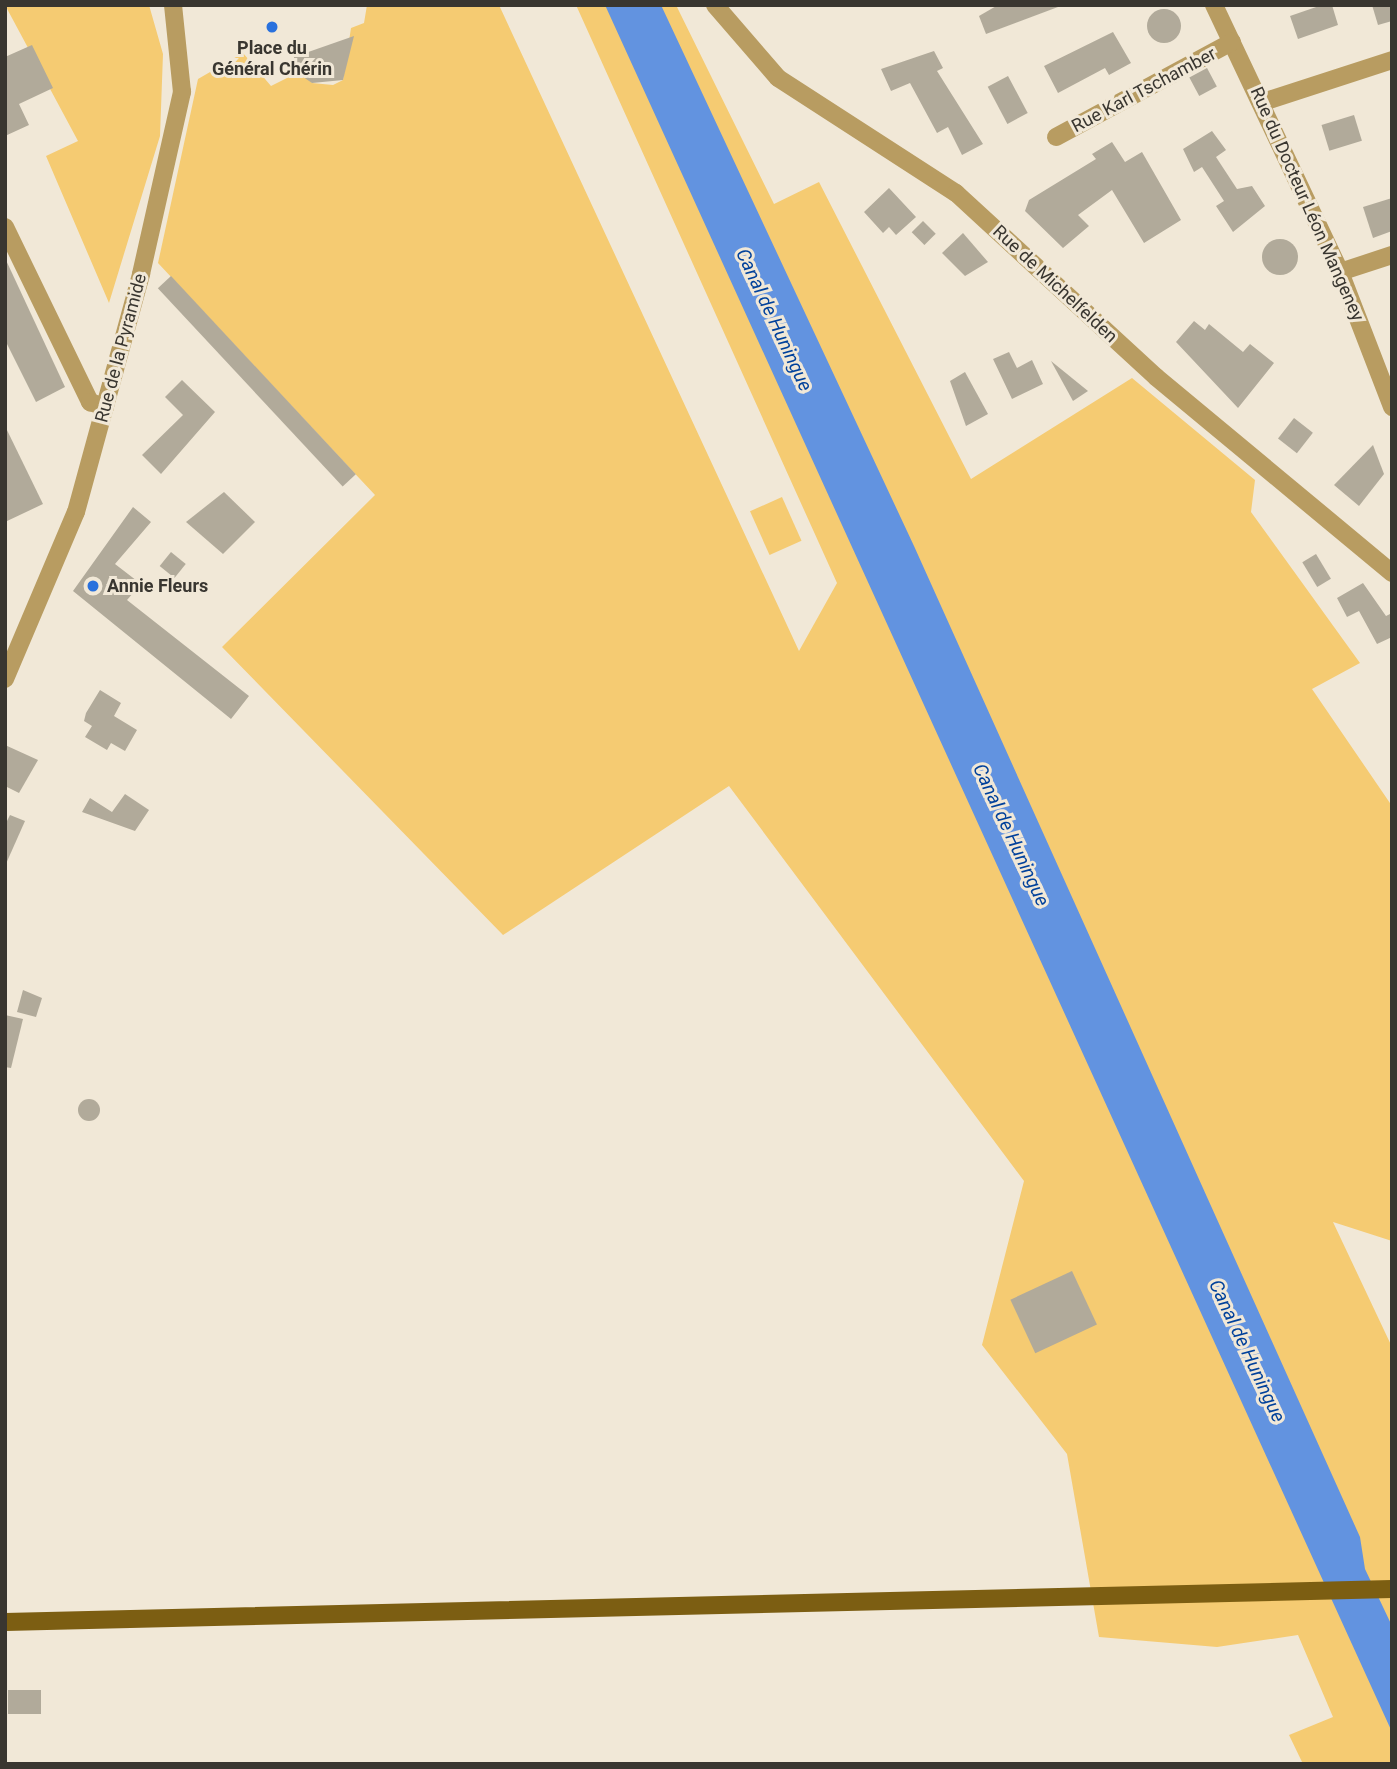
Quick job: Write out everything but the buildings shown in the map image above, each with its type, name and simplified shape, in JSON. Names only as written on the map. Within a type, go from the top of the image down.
[{"type":"main road","points":[[5,1622],[1392,1589]]},
{"type":"street","name":"Rue de la Pyramide","points":[[5,679],[57,563],[106,407],[182,92],[173,5]]},
{"type":"street","name":"Rue de Michelfelden","points":[[715,5],[778,78],[956,193],[1156,377],[1392,573]]},
{"type":"street","name":"Rue du Docteur Léon Mangeney","points":[[1214,5],[1263,102],[1340,272],[1392,407]]},
{"type":"street","name":"Rue Karl Tschamber","points":[[1056,137],[1232,42]]},
{"type":"street","points":[[1263,102],[1392,60]]},
{"type":"street","points":[[5,227],[90,402],[106,407]]},
{"type":"street","points":[[1340,272],[1392,255]]},
{"type":"shaded area","points":[[5,5],[149,5],[163,54],[160,136],[109,303],[46,156],[78,141]]},
{"type":"shaded area","points":[[367,5],[499,5],[799,651],[837,583],[576,5],[676,5],[774,204],[819,182],[971,479],[1132,378],[1255,480],[1251,512],[1360,663],[1312,689],[1392,806],[1392,1241],[1333,1222],[1392,1347],[1392,1764],[1303,1764],[1289,1735],[1333,1717],[1298,1635],[1217,1647],[1099,1637],[1067,1454],[982,1345],[1024,1181],[729,786],[503,935],[222,647],[375,495],[158,263],[198,79],[243,53],[271,86],[303,70],[312,83],[333,85],[343,80],[351,28],[364,23]]},
{"type":"shaded area","points":[[782,497],[802,541],[770,555],[750,511]]},
{"type":"water","name":"Canal de Huningue","points":[[605,5],[661,5],[914,546],[1360,1537],[1365,1569],[1392,1626],[1392,1732]]},
{"type":"place","name":"Place du Général Chérin","points":[[272,27]]},
{"type":"place","name":"Annie Fleurs","points":[[93,586]]}]
